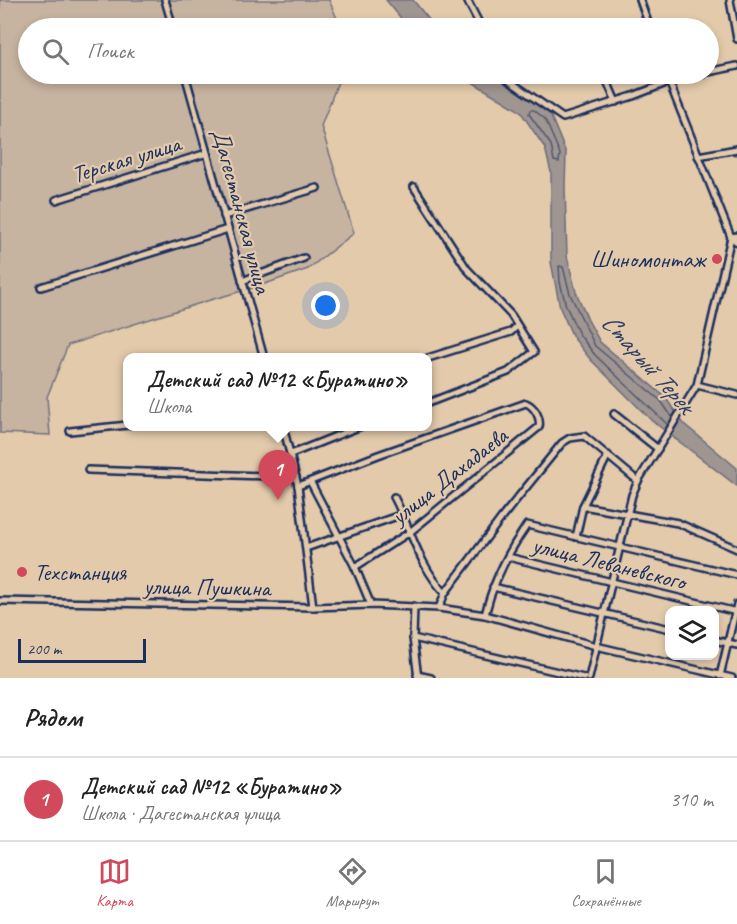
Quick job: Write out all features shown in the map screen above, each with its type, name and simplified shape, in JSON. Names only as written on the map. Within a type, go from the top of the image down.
[{"type":"street","points":[[165,0],[170,18]]},
{"type":"street","points":[[467,0],[476,18]]},
{"type":"street","points":[[640,0],[646,18]]},
{"type":"street","points":[[730,0],[737,39]]},
{"type":"street","points":[[719,70],[737,66]]},
{"type":"street","name":"Дагестанская улица","points":[[188,84],[263,353]]},
{"type":"street","points":[[514,84],[563,118],[664,84]]},
{"type":"street","points":[[608,84],[616,102]]},
{"type":"street","points":[[670,84],[698,156],[737,242]]},
{"type":"street","points":[[698,156],[737,149]]},
{"type":"street","name":"Терская улица","points":[[56,200],[207,153]]},
{"type":"street","points":[[414,187],[467,269],[496,298],[534,352],[508,372],[432,401]]},
{"type":"street","points":[[224,216],[317,188]]},
{"type":"street","points":[[40,287],[228,229]]},
{"type":"street","points":[[413,638],[586,678],[605,614],[632,495],[638,481],[697,385],[734,236]]},
{"type":"street","points":[[242,281],[304,258]]},
{"type":"street","points":[[432,357],[511,332],[517,326]]},
{"type":"street","points":[[697,385],[737,395]]},
{"type":"street","name":"улица Дахадаева","points":[[311,483],[378,455],[526,403],[532,406],[540,420],[539,427],[410,532],[355,567]]},
{"type":"street","points":[[614,414],[658,449]]},
{"type":"street","points":[[70,431],[123,426]]},
{"type":"street","points":[[284,431],[298,486],[314,607]]},
{"type":"street","points":[[291,454],[348,431]]},
{"type":"street","points":[[439,608],[445,593],[562,443],[570,438],[584,436],[638,481]]},
{"type":"street","points":[[576,537],[583,506],[608,455]]},
{"type":"street","points":[[88,470],[296,477]]},
{"type":"street","points":[[298,486],[311,483],[355,567],[371,605]]},
{"type":"street","points":[[394,497],[420,557],[436,584],[445,593]]},
{"type":"street","points":[[583,506],[678,523],[737,549]]},
{"type":"street","points":[[306,548],[403,514]]},
{"type":"street","points":[[484,615],[493,587],[516,540],[527,525],[737,575]]},
{"type":"street","name":"улица Леваневского","points":[[508,557],[736,612]]},
{"type":"street","points":[[493,587],[665,628]]},
{"type":"street","name":"улица Пушкина","points":[[0,601],[314,607],[371,605],[439,608],[484,615],[596,646],[732,678]]},
{"type":"street","points":[[720,677],[737,604]]},
{"type":"street","points":[[414,606],[413,638],[418,676],[431,678]]},
{"type":"street","points":[[719,641],[737,645]]},
{"type":"shaded area","points":[[0,0],[329,0],[337,18],[18,18],[18,84],[337,84],[321,126],[354,233],[308,269],[68,345],[47,397],[50,435],[0,433]]},
{"type":"water","points":[[386,0],[413,0],[428,18],[401,18]]},
{"type":"water","points":[[475,84],[507,84],[550,114],[566,153],[567,256],[576,292],[588,320],[600,342],[665,397],[684,424],[737,468],[737,486],[651,420],[590,359],[573,337],[560,308],[551,262],[551,172],[545,148],[520,111]]},
{"type":"place","name":"Шиномонтаж","points":[[717,259]]},
{"type":"place","name":"Детский сад №12 «Буратино»","points":[[278,500]]},
{"type":"place","name":"Техстанция","points":[[22,572]]},
{"type":"water label","name":"Старый Терек","points":[[648,363]]}]
